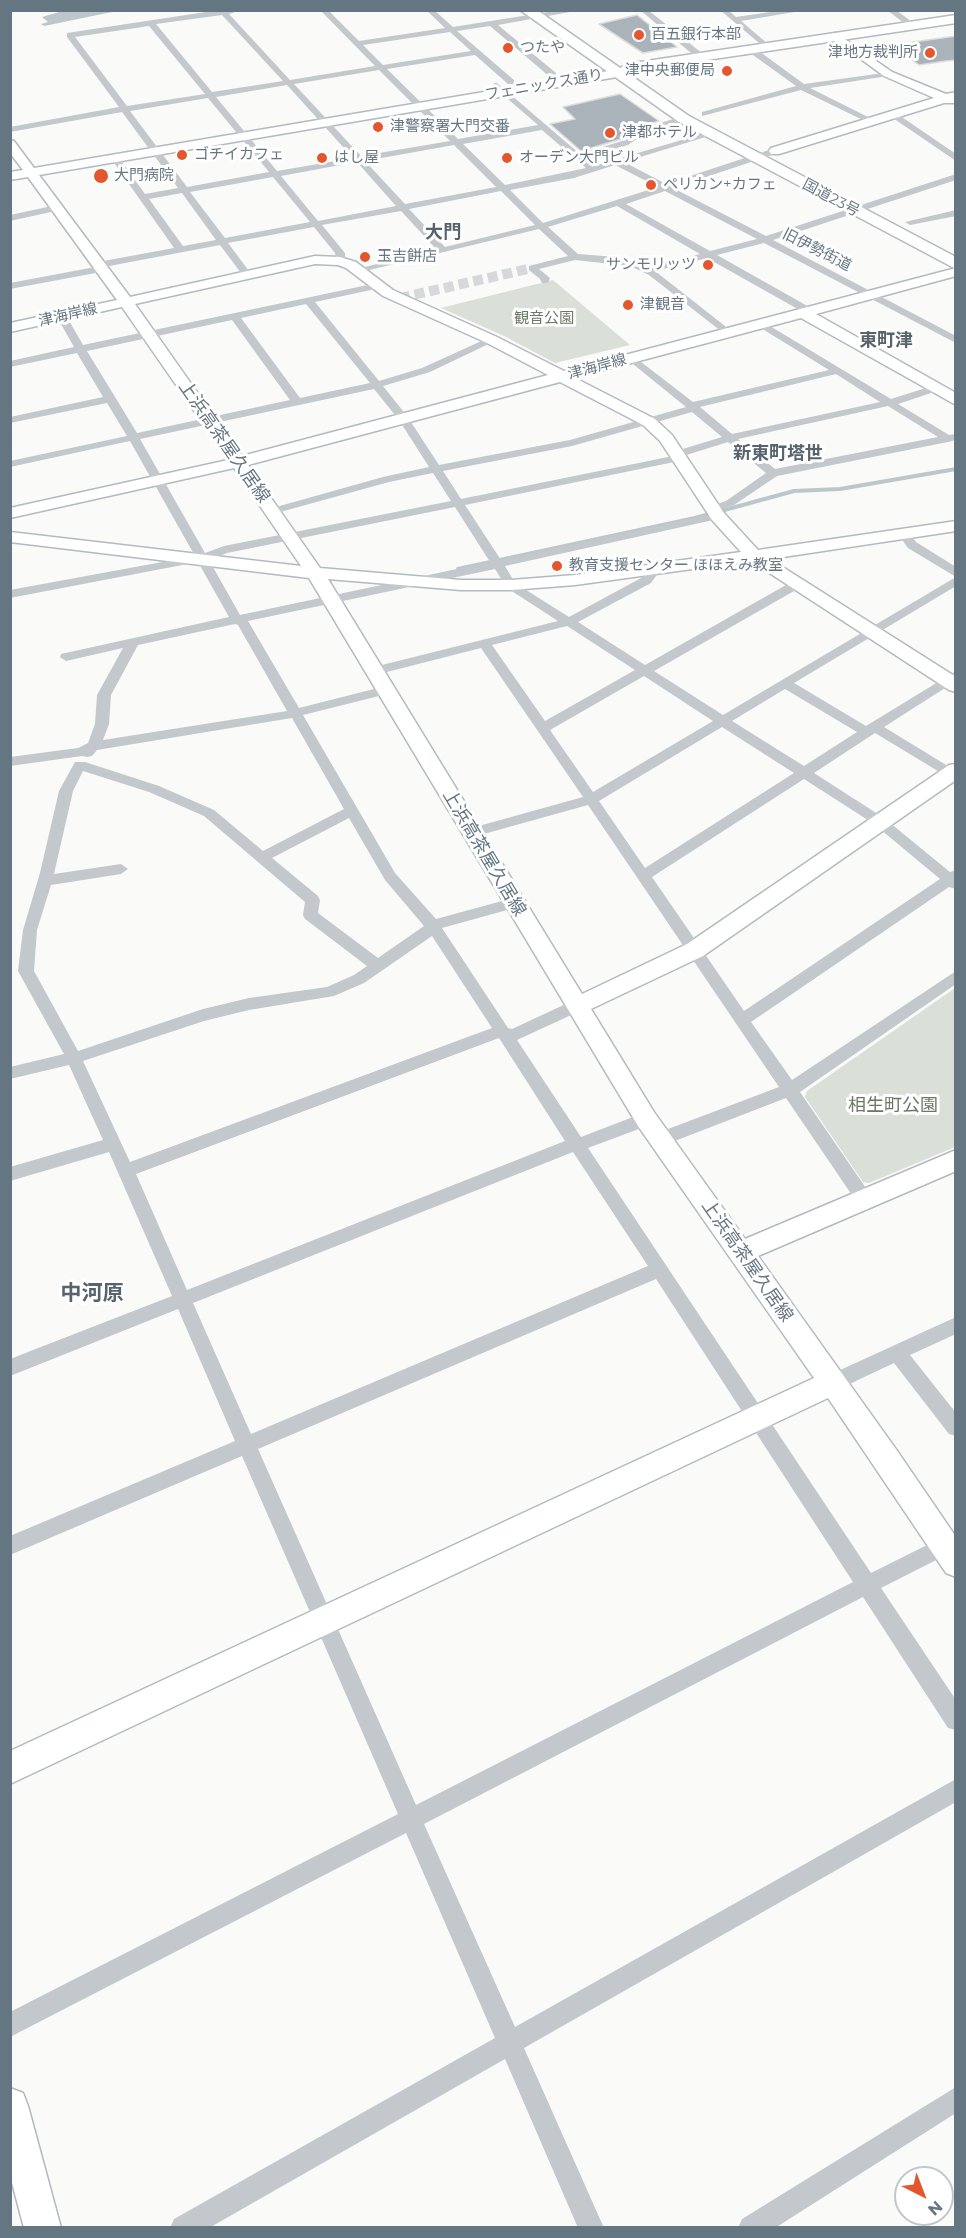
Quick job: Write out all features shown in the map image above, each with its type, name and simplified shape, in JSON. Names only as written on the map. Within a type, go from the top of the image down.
[{"type":"highway","name":"国道23号","points":[[555,12],[705,114],[946,241]]},
{"type":"highway","name":"国道23号","points":[[532,14],[684,119],[956,264]]},
{"type":"main road","points":[[633,66],[956,19]]},
{"type":"street","points":[[165,10],[172,20]]},
{"type":"street","points":[[238,10],[70,35],[247,275]]},
{"type":"street","points":[[323,10],[573,256]]},
{"type":"street","points":[[429,10],[478,52],[504,86],[543,127],[592,169]]},
{"type":"street","points":[[357,44],[492,24],[532,14],[579,10]]},
{"type":"street","points":[[643,10],[700,56]]},
{"type":"street","points":[[723,10],[765,46]]},
{"type":"street","points":[[734,20],[803,10]]},
{"type":"street","points":[[890,10],[912,26]]},
{"type":"street","points":[[223,11],[442,250]]},
{"type":"street","points":[[151,23],[340,254],[340,261],[360,271],[377,286],[492,340],[649,422],[661,431],[715,512],[753,555],[953,680],[870,730],[643,876]]},
{"type":"street","points":[[492,24],[553,75]]},
{"type":"street","points":[[836,36],[888,74],[952,99]]},
{"type":"street","points":[[749,48],[802,87],[872,121]]},
{"type":"street","points":[[10,130],[125,109],[478,52]]},
{"type":"street","name":"フェニックス通り","points":[[504,86],[633,66]]},
{"type":"street","name":"フェニックス通り","points":[[10,176],[28,168],[321,118],[420,106],[553,75],[612,69]]},
{"type":"street","points":[[705,114],[802,87],[888,74]]},
{"type":"street","points":[[360,271],[618,203],[893,114],[952,99]]},
{"type":"street","points":[[893,114],[956,158]]},
{"type":"street","points":[[579,157],[625,143],[642,131],[684,119]]},
{"type":"street","points":[[144,197],[543,127]]},
{"type":"street","points":[[10,286],[180,249],[404,208],[592,169],[709,133]]},
{"type":"street","name":"上浜高茶屋久居線","points":[[10,144],[126,302],[315,573],[646,1119],[952,1555]]},
{"type":"street","name":"フェニックス通り","points":[[10,167],[28,168],[114,157],[152,147]]},
{"type":"street","points":[[114,157],[180,249]]},
{"type":"street","name":"旧伊勢街道","points":[[617,162],[956,340]]},
{"type":"street","points":[[648,270],[764,240],[956,177]]},
{"type":"street","points":[[618,203],[956,400]]},
{"type":"street","points":[[10,218],[57,208]]},
{"type":"street","points":[[910,222],[956,213]]},
{"type":"street","points":[[545,282],[544,278],[532,268],[573,256],[617,260],[648,270],[726,332]]},
{"type":"street","name":"津海岸線","points":[[10,328],[315,260],[340,261]]},
{"type":"street","name":"津海岸線","points":[[10,513],[239,462],[956,272]]},
{"type":"street","points":[[10,364],[377,286]]},
{"type":"street","points":[[309,301],[403,418],[511,585],[879,821],[953,879],[742,1020]]},
{"type":"street","points":[[62,316],[237,620],[243,623],[293,714],[390,876],[433,926],[956,1720]]},
{"type":"street","points":[[234,317],[297,402]]},
{"type":"street","points":[[760,323],[889,403],[952,438]]},
{"type":"street","points":[[10,464],[377,385],[426,370],[492,340]]},
{"type":"street","points":[[632,358],[773,473]]},
{"type":"street","points":[[273,511],[387,479],[572,443],[694,407],[837,370]]},
{"type":"street","points":[[10,594],[202,558],[224,550],[678,456],[730,438],[889,403],[936,388]]},
{"type":"street","points":[[10,420],[109,399]]},
{"type":"street","points":[[66,657],[332,600],[715,512],[737,500],[773,473],[952,438]]},
{"type":"street","points":[[10,537],[315,573],[460,585],[511,585],[655,569],[956,526]]},
{"type":"street","points":[[904,534],[912,545],[956,573]]},
{"type":"street","points":[[10,762],[81,752],[92,746],[293,714],[380,680],[485,644],[569,622],[647,580],[655,569]]},
{"type":"street","points":[[472,832],[590,800],[956,580]]},
{"type":"street","points":[[543,728],[797,584]]},
{"type":"street","points":[[133,642],[104,695],[102,724],[92,746],[75,771],[66,792],[45,881],[30,930],[26,971],[74,1058],[126,1171],[322,1622],[591,2228]]},
{"type":"street","points":[[485,644],[864,1199]]},
{"type":"street","points":[[126,1171],[501,1031],[512,1035],[695,950],[879,821],[953,774],[784,683]]},
{"type":"street","points":[[80,765],[154,789],[201,808],[224,824],[261,858],[313,900],[310,915],[378,966]]},
{"type":"street","points":[[261,858],[351,811]]},
{"type":"street","points":[[45,881],[121,869]]},
{"type":"street","points":[[10,1073],[74,1058],[203,1015],[249,1004],[329,992],[359,979],[433,926],[513,903]]},
{"type":"street","points":[[661,1139],[790,1090],[956,976]]},
{"type":"street","points":[[10,1368],[575,1144],[646,1119]]},
{"type":"street","points":[[10,1174],[108,1145],[114,1146]]},
{"type":"street","points":[[741,1252],[956,1160]]},
{"type":"street","points":[[10,1546],[658,1270]]},
{"type":"street","points":[[10,1768],[956,1325]]},
{"type":"street","points":[[897,1352],[956,1428]]},
{"type":"street","points":[[10,2025],[867,1584],[952,1555]]},
{"type":"street","points":[[183,2228],[956,1790]]},
{"type":"street","points":[[751,2228],[956,2099]]},
{"type":"street","points":[[10,2106],[43,2228]]},
{"type":"green space","name":"観音公園","points":[[553,280],[630,345],[555,363],[504,336],[441,308]]},
{"type":"green space","name":"相生町公園","points":[[955,988],[955,1147],[869,1183],[863,1182],[805,1097],[807,1091]]},
{"type":"shaded area","points":[[66,10],[117,11],[44,26],[41,24],[48,22],[42,17]]},
{"type":"building","name":"百五銀行本部","points":[[637,15],[677,47],[643,53],[599,24]]},
{"type":"building","name":"津地方裁判所","points":[[956,36],[956,60],[919,65],[892,45]]},
{"type":"building","points":[[620,94],[659,121],[638,127],[621,139],[581,151],[550,124],[575,119],[563,107]]},
{"type":"waterway","points":[[458,569],[695,518],[794,491],[840,489],[956,469]]},
{"type":"tunnel","points":[[400,298],[532,268]]},
{"type":"place","name":"百五銀行本部","points":[[639,35]]},
{"type":"place","name":"つたや","points":[[508,48]]},
{"type":"place","name":"津地方裁判所","points":[[930,53]]},
{"type":"place","name":"津中央郵便局","points":[[727,71]]},
{"type":"place","name":"津警察署大門交番","points":[[378,127]]},
{"type":"place","name":"津都ホテル","points":[[610,133]]},
{"type":"place","name":"ゴチイカフェ","points":[[182,155]]},
{"type":"place","name":"はし屋","points":[[322,158]]},
{"type":"place","name":"オーデン大門ビル","points":[[507,158]]},
{"type":"place","name":"大門病院","points":[[101,176]]},
{"type":"place","name":"ペリカン+カフェ","points":[[651,185]]},
{"type":"place","name":"玉吉餅店","points":[[365,257]]},
{"type":"place","name":"サンモリッツ","points":[[708,265]]},
{"type":"place","name":"津観音","points":[[628,305]]},
{"type":"place","name":"教育支援センター ほほえみ教室","points":[[557,566]]},
{"type":"district","name":"大門","points":[[443,233]]},
{"type":"district","name":"東町津","points":[[886,341]]},
{"type":"district","name":"新東町塔世","points":[[778,454]]},
{"type":"district","name":"中河原","points":[[92,1294]]}]
